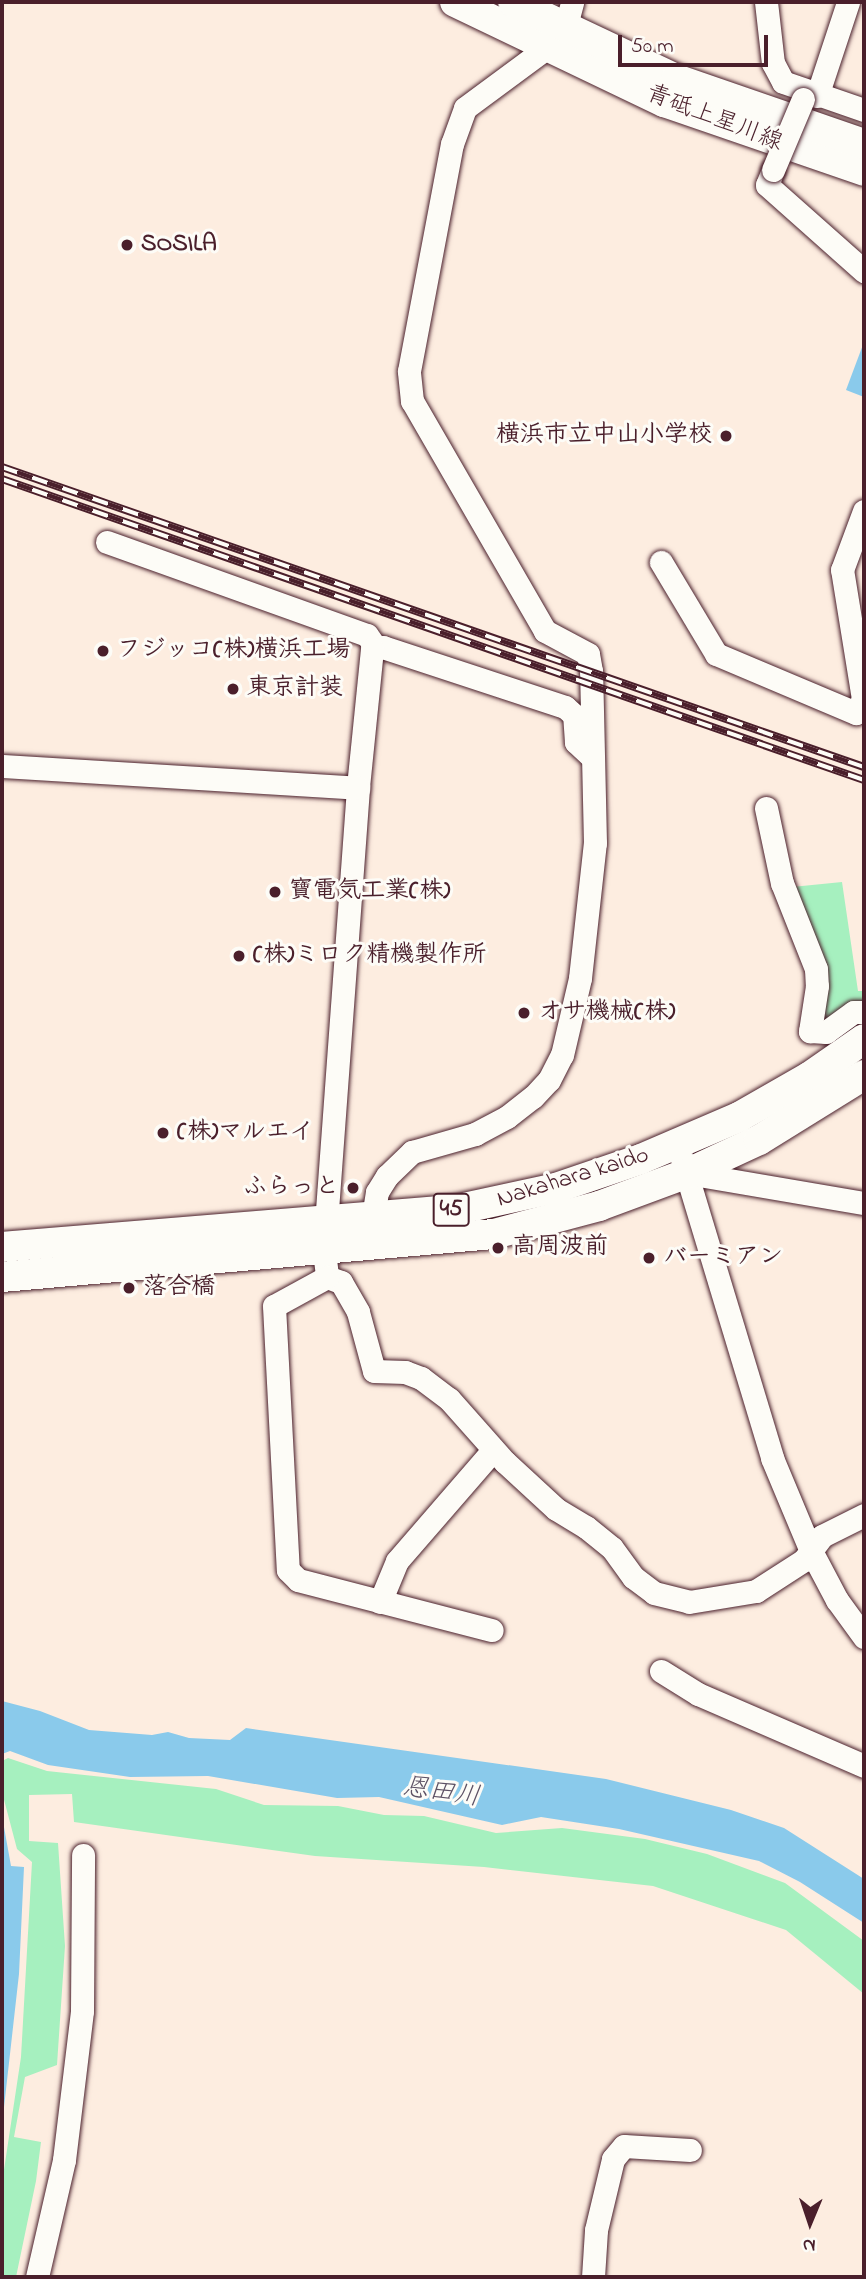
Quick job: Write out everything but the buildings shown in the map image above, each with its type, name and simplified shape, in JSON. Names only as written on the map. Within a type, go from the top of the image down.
[{"type":"main road","name":"青砥上星川線","points":[[455,2],[561,26],[664,102],[864,171]]},
{"type":"main road","name":"青砥上星川線","points":[[513,2],[676,79],[864,144]]},
{"type":"main road","name":"Nakahara kaido","points":[[2,1247],[455,1210],[543,1191],[675,1144],[739,1117],[809,1077],[864,1039]]},
{"type":"main road","name":"Nakahara kaido","points":[[2,1277],[325,1264],[494,1234],[599,1206],[688,1173],[759,1140],[864,1075]]},
{"type":"street","points":[[766,2],[774,63],[783,82],[808,95],[864,110]]},
{"type":"street","points":[[848,2],[767,185],[864,271]]},
{"type":"street","points":[[373,1217],[377,1192],[387,1176],[412,1152],[475,1134],[507,1116],[549,1080],[562,1055],[580,978],[595,843],[588,654],[545,631],[412,401],[409,371],[453,144],[465,108],[561,26]]},
{"type":"street","points":[[661,562],[716,654],[860,720],[863,699],[842,570],[864,510]]},
{"type":"street","points":[[107,542],[367,635],[376,648]]},
{"type":"street","points":[[592,758],[576,742],[574,715],[565,707],[383,647],[372,649],[358,788],[325,1264],[341,1282],[358,1312],[374,1371],[405,1372],[421,1378],[449,1399],[493,1450],[555,1509],[586,1527],[612,1548],[633,1577],[654,1592],[689,1602],[756,1591],[804,1560],[822,1536],[864,1515]]},
{"type":"street","points":[[2,766],[358,788]]},
{"type":"street","points":[[766,808],[782,883],[816,969],[817,986],[810,1031],[826,1032],[854,1012],[864,1012]]},
{"type":"street","points":[[675,1144],[688,1173],[772,1458],[810,1549],[837,1600],[864,1637]]},
{"type":"street","points":[[688,1173],[864,1203]]},
{"type":"street","points":[[325,1264],[274,1306],[288,1570],[298,1580],[492,1630]]},
{"type":"street","points":[[380,1602],[397,1561],[493,1450]]},
{"type":"street","points":[[661,1671],[698,1694],[864,1766]]},
{"type":"street","points":[[37,2277],[64,2160],[82,2011],[83,1855]]},
{"type":"street","points":[[593,2277],[596,2230],[613,2159],[624,2146],[690,2150]]},
{"type":"green space","points":[[842,882],[858,991],[864,991],[864,1004],[827,1024],[815,1024],[792,887]]},
{"type":"green space","points":[[8,1758],[47,1771],[216,1789],[264,1805],[338,1806],[384,1815],[424,1816],[496,1833],[562,1828],[645,1839],[707,1854],[785,1883],[864,1941],[864,1994],[786,1930],[653,1886],[484,1867],[315,1856],[74,1822],[72,1794],[29,1795],[29,1841],[58,1843],[65,1946],[57,2065],[25,2077],[14,2137],[41,2142],[36,2181],[16,2277],[2,2277],[2,2183],[21,2057],[32,1862],[17,1849],[2,1792],[2,1761]]},
{"type":"water","points":[[864,342],[864,397],[846,390]]},
{"type":"water","name":"恩田川","points":[[2,1701],[40,1711],[89,1730],[152,1735],[168,1732],[189,1738],[230,1740],[246,1728],[606,1779],[731,1810],[784,1828],[864,1879],[864,1923],[800,1882],[759,1861],[619,1829],[541,1817],[502,1825],[379,1797],[337,1798],[208,1776],[130,1777],[48,1765],[10,1751],[2,1754]]},
{"type":"water","points":[[2,1816],[11,1866],[24,1867],[19,1974],[2,2125]]},
{"type":"railway","points":[[2,467],[864,767]]},
{"type":"railway","points":[[2,479],[864,780]]},
{"type":"place","name":"SOSILA","points":[[127,245]]},
{"type":"place","name":"横浜市立中山小学校","points":[[726,436]]},
{"type":"place","name":"フジッコ(株)横浜工場","points":[[103,651]]},
{"type":"place","name":"東京計装","points":[[233,689]]},
{"type":"place","name":"寶電気工業(株)","points":[[275,892]]},
{"type":"place","name":"(株)ミロク精機製作所","points":[[239,956]]},
{"type":"place","name":"オサ機械(株)","points":[[524,1013]]},
{"type":"place","name":"(株)マルエイ","points":[[163,1133]]},
{"type":"place","name":"ふらっと","points":[[353,1188]]},
{"type":"place","name":"高周波前","points":[[498,1248]]},
{"type":"place","name":"バーミアン","points":[[649,1258]]},
{"type":"place","name":"落合橋","points":[[129,1288]]}]
